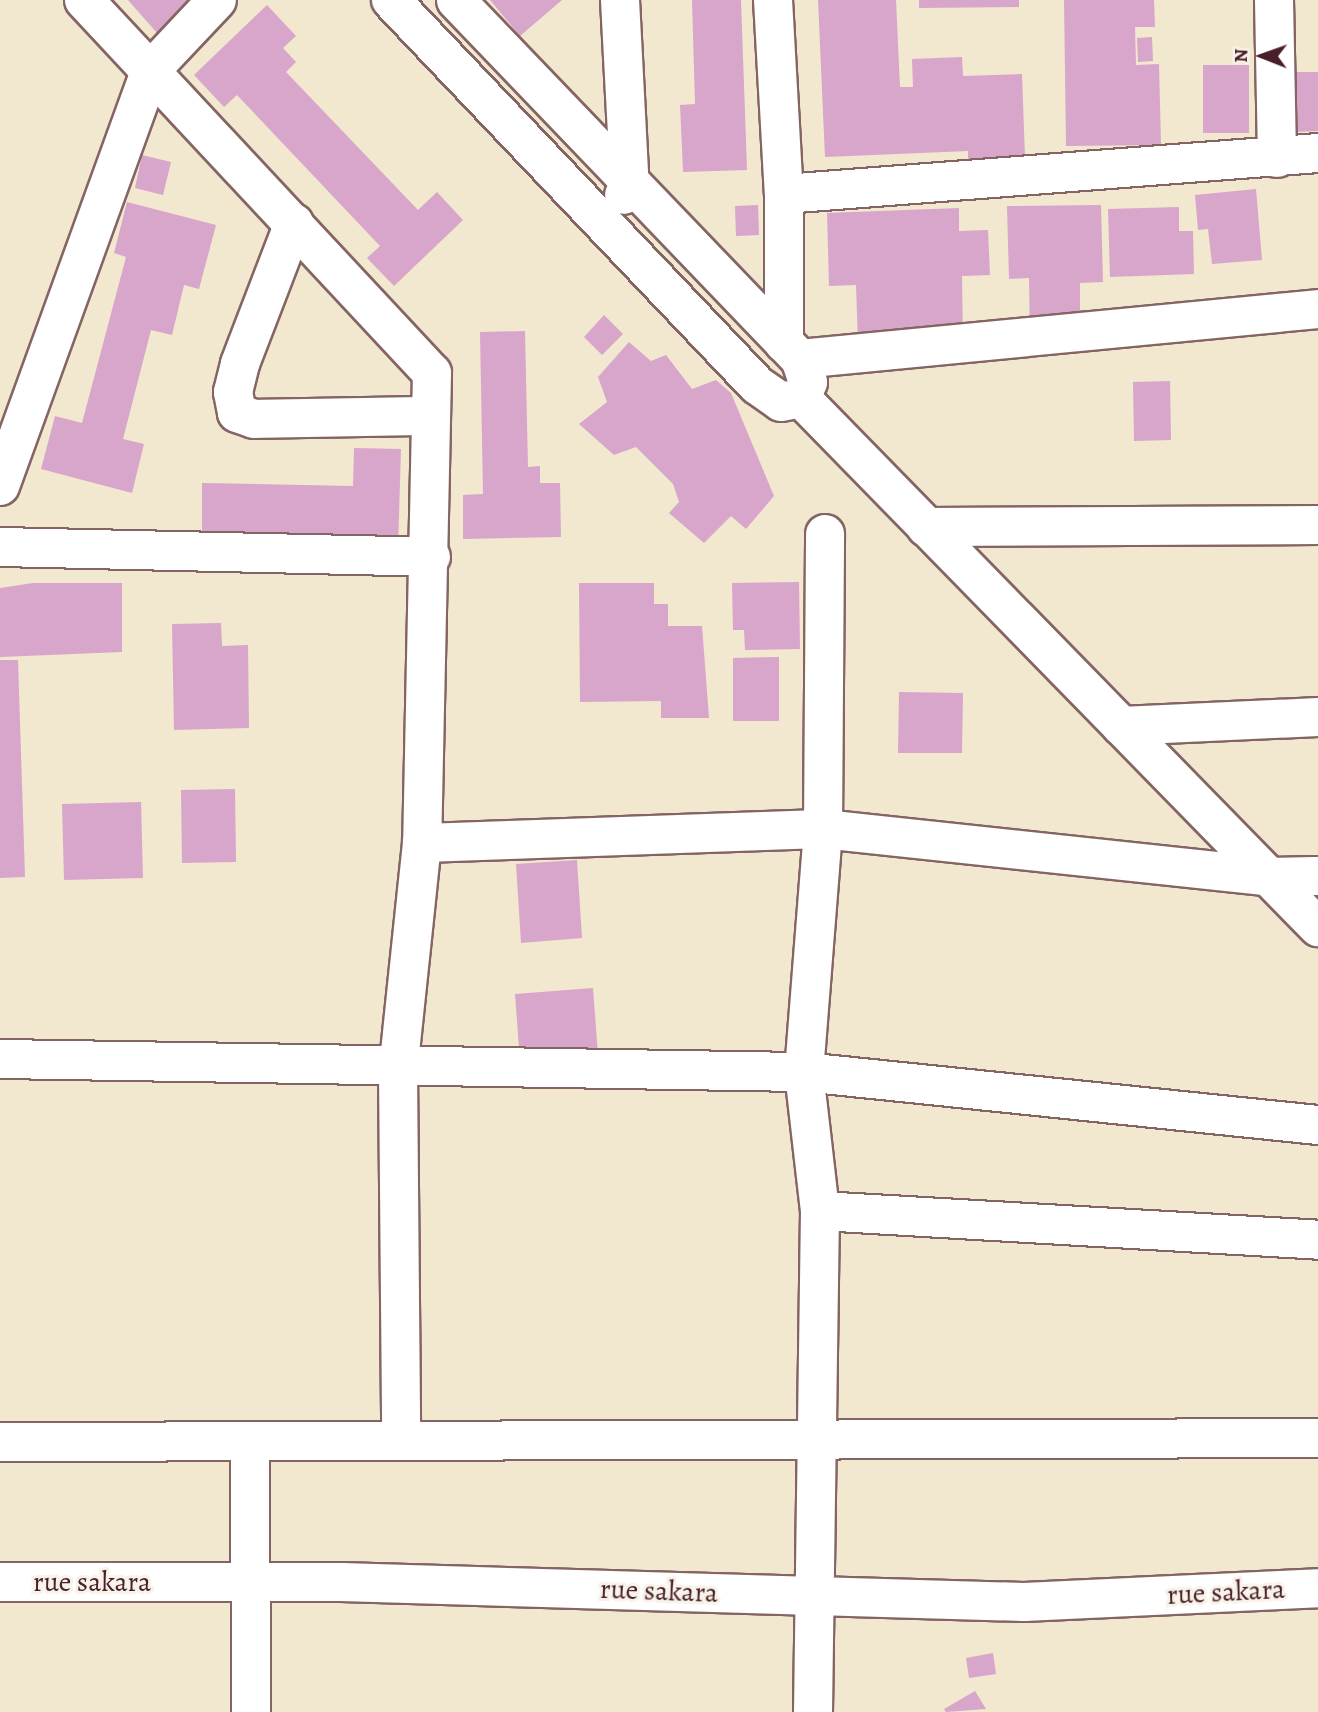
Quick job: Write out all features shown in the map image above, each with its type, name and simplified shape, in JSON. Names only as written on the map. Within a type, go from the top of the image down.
[{"type":"street","points":[[84,0],[432,373],[431,557],[422,843],[398,1070],[401,1440]]},
{"type":"street","points":[[0,486],[151,70],[217,0]]},
{"type":"street","points":[[391,0],[600,223],[771,398],[801,398],[1318,927]]},
{"type":"street","points":[[456,0],[630,187],[792,351],[808,382],[801,398]]},
{"type":"street","points":[[600,223],[630,187],[620,0]]},
{"type":"street","points":[[773,0],[792,351]]},
{"type":"street","points":[[1274,0],[1277,159]]},
{"type":"street","points":[[784,194],[1277,159],[1318,153]]},
{"type":"street","points":[[294,223],[240,364],[237,413],[254,419],[431,416]]},
{"type":"street","points":[[792,351],[1318,309]]},
{"type":"street","points":[[926,527],[1318,525]]},
{"type":"street","points":[[813,1712],[820,1211],[804,1072],[823,829],[825,534]]},
{"type":"street","points":[[0,547],[431,557]]},
{"type":"street","points":[[1121,726],[1318,718]]},
{"type":"street","points":[[422,843],[823,829],[1269,877],[1318,877]]},
{"type":"street","points":[[0,1059],[398,1070],[804,1072],[1318,1125]]},
{"type":"street","points":[[820,1211],[1318,1240]]},
{"type":"street","points":[[0,1442],[1318,1438]]},
{"type":"street","points":[[250,1441],[251,1712]]},
{"type":"street","name":"rue sakara","points":[[0,1582],[251,1582],[1024,1602],[1318,1588]]},
{"type":"building","points":[[128,0],[189,0],[157,33]]},
{"type":"building","points":[[490,0],[562,0],[520,36]]},
{"type":"building","points":[[692,0],[741,0],[747,170],[683,172],[680,105],[695,104]]},
{"type":"building","points":[[818,0],[896,0],[900,87],[913,87],[912,59],[962,57],[963,76],[1022,74],[1025,158],[968,160],[968,151],[825,157]]},
{"type":"building","points":[[919,0],[1019,0],[1019,7],[919,8]]},
{"type":"building","points":[[1064,0],[1154,0],[1155,27],[1135,27],[1136,65],[1159,64],[1161,145],[1066,146]]},
{"type":"building","points":[[267,5],[296,36],[283,48],[296,62],[286,72],[418,210],[437,192],[463,220],[394,286],[367,258],[380,246],[237,95],[224,107],[194,75]]},
{"type":"building","points":[[1152,37],[1153,61],[1138,62],[1137,38]]},
{"type":"building","points":[[1203,65],[1249,65],[1249,133],[1203,133]]},
{"type":"building","points":[[1295,72],[1318,72],[1318,131],[1295,132]]},
{"type":"building","points":[[142,155],[171,162],[163,195],[135,188]]},
{"type":"building","points":[[1256,189],[1262,260],[1212,264],[1208,229],[1198,230],[1195,195]]},
{"type":"building","points":[[127,202],[216,225],[199,289],[184,285],[172,335],[151,330],[123,439],[144,444],[132,493],[41,469],[55,416],[82,423],[126,257],[114,253]]},
{"type":"building","points":[[758,205],[759,235],[736,236],[735,206]]},
{"type":"building","points":[[1101,205],[1103,282],[1080,283],[1080,310],[1096,310],[1097,340],[1030,341],[1029,278],[1009,279],[1007,206]]},
{"type":"building","points":[[1179,207],[1179,231],[1193,231],[1194,274],[1110,277],[1108,209]]},
{"type":"building","points":[[959,208],[959,231],[988,230],[990,275],[962,276],[963,341],[858,344],[856,285],[829,286],[827,213]]},
{"type":"building","points":[[604,315],[623,334],[602,355],[584,337]]},
{"type":"building","points":[[525,331],[528,467],[540,466],[540,483],[560,483],[561,537],[463,539],[463,495],[483,494],[480,332]]},
{"type":"building","points":[[629,342],[651,361],[666,355],[692,389],[716,380],[731,393],[774,496],[746,529],[731,516],[704,543],[669,513],[679,502],[673,484],[636,447],[614,455],[579,424],[607,402],[598,377]]},
{"type":"building","points":[[1170,381],[1171,440],[1134,441],[1133,382]]},
{"type":"building","points":[[354,448],[401,449],[398,549],[202,536],[202,483],[353,486]]},
{"type":"building","points":[[799,582],[800,649],[745,650],[744,630],[733,630],[732,583]]},
{"type":"building","points":[[33,583],[122,583],[122,652],[0,657],[0,588]]},
{"type":"building","points":[[579,583],[654,583],[654,604],[668,604],[668,626],[702,626],[709,718],[661,718],[661,701],[580,702]]},
{"type":"building","points":[[221,623],[222,646],[248,645],[249,728],[174,730],[172,624]]},
{"type":"building","points":[[779,657],[779,721],[733,721],[733,658]]},
{"type":"building","points":[[0,660],[18,660],[25,877],[0,878]]},
{"type":"building","points":[[899,692],[963,693],[962,753],[898,753]]},
{"type":"building","points":[[235,789],[236,862],[182,863],[181,790]]},
{"type":"building","points":[[141,802],[143,878],[64,880],[62,804]]},
{"type":"building","points":[[577,860],[582,938],[521,943],[516,864]]},
{"type":"building","points":[[593,988],[598,1055],[520,1061],[515,994]]},
{"type":"building","points":[[993,1653],[996,1674],[969,1678],[966,1658]]},
{"type":"building","points":[[975,1691],[986,1709],[946,1712],[944,1709]]}]
